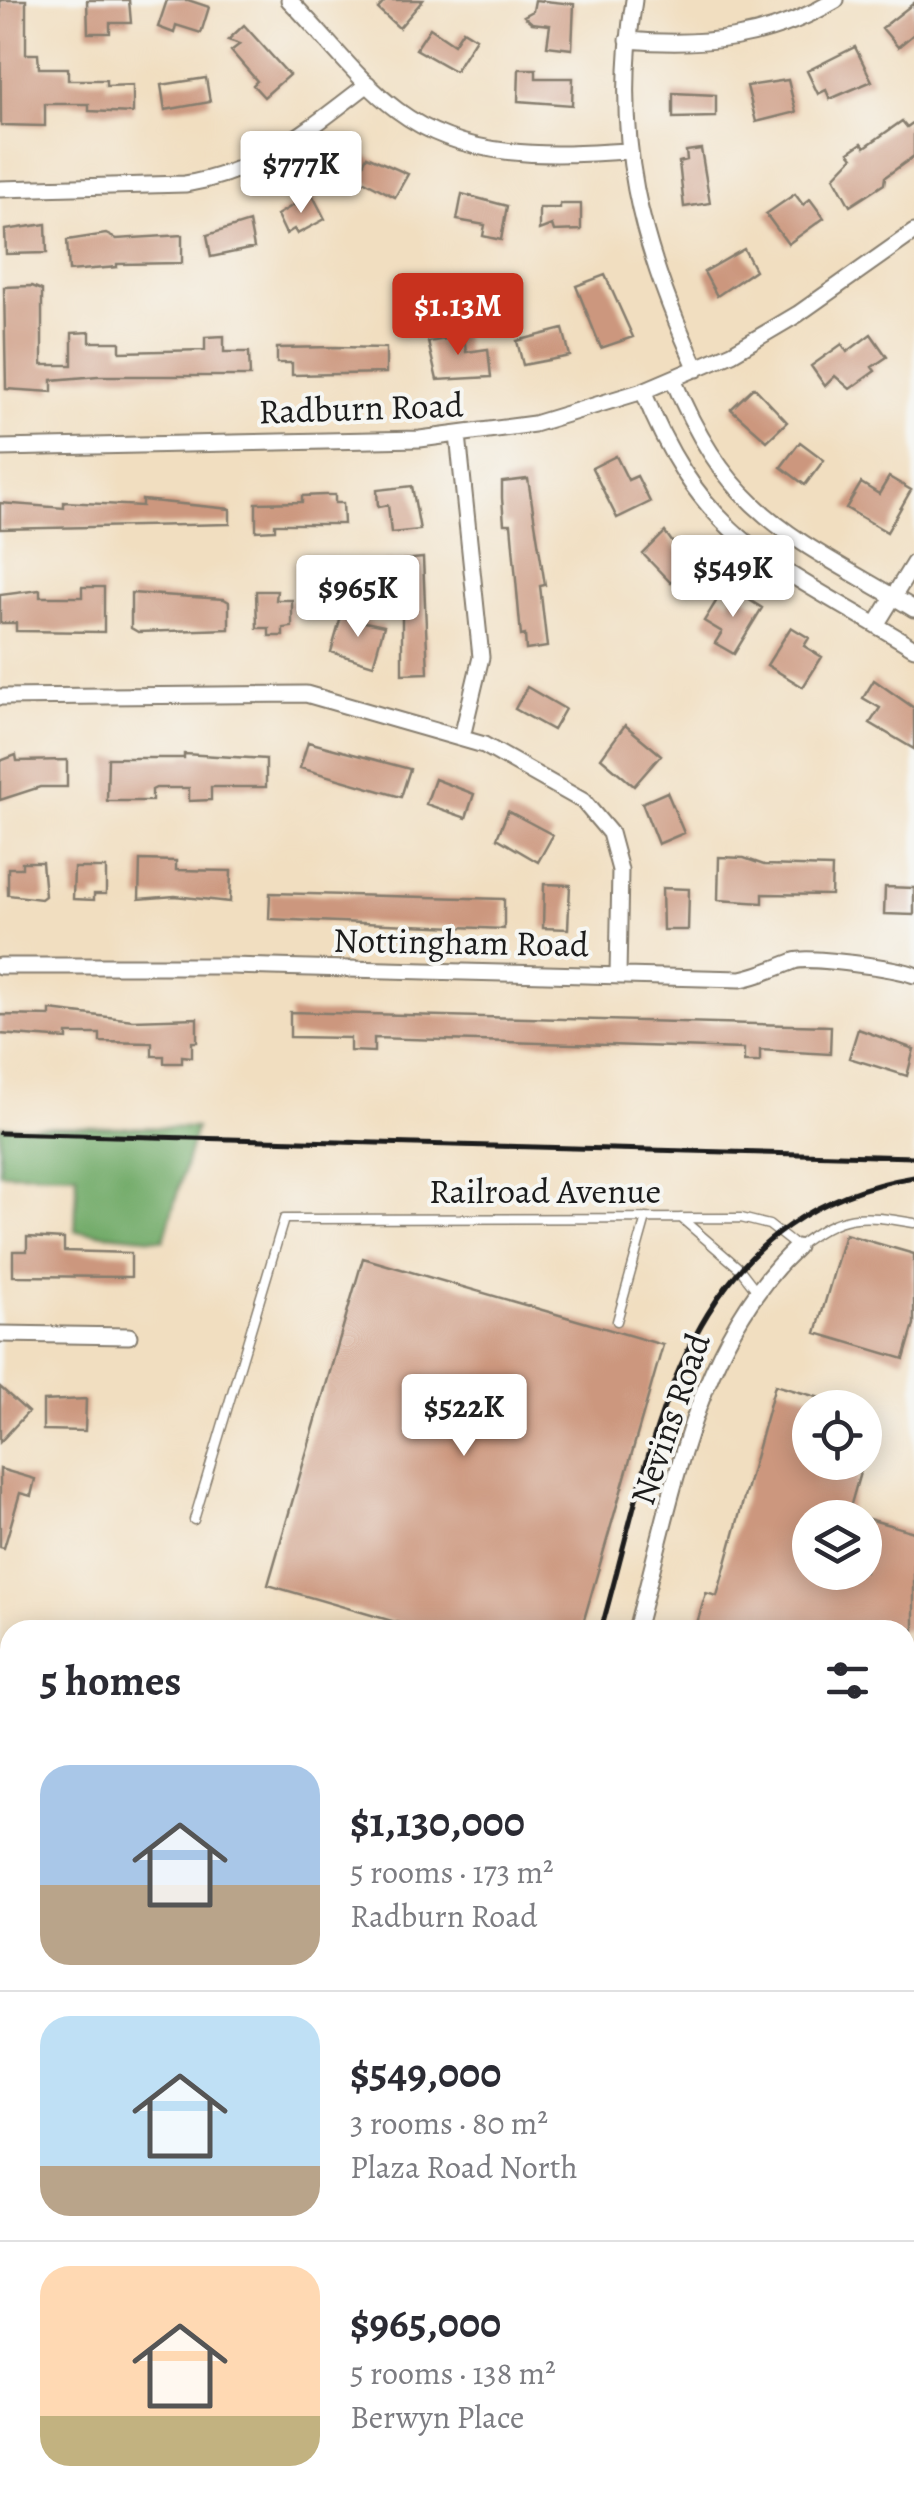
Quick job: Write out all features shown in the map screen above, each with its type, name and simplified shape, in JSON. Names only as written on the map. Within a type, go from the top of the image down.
[{"type":"street","points":[[289,0],[368,84],[399,112],[436,133],[492,150],[552,156],[628,150]]},
{"type":"street","points":[[302,13],[314,0]]},
{"type":"street","points":[[634,0],[628,40],[628,150],[652,262],[697,369]]},
{"type":"street","points":[[628,40],[696,44],[736,40],[806,18],[836,0]]},
{"type":"street","points":[[0,189],[214,180],[276,154],[368,84]]},
{"type":"street","name":"Radburn Road","points":[[0,448],[458,436],[534,424],[643,391],[697,369],[798,314],[914,232]]},
{"type":"street","points":[[673,379],[702,443],[752,507],[914,609]]},
{"type":"street","points":[[643,391],[682,474],[730,531],[752,550],[914,648]]},
{"type":"street","points":[[458,436],[481,657],[462,737]]},
{"type":"street","points":[[876,625],[914,563]]},
{"type":"street","points":[[0,698],[306,694],[462,737],[566,790],[598,816],[610,833],[620,870],[618,975]]},
{"type":"street","name":"Nottingham Road","points":[[0,966],[741,979],[762,975],[798,959],[878,965],[914,975]]},
{"type":"street","name":"Nevins Road","points":[[639,1620],[699,1414],[729,1335],[756,1290],[797,1247]]},
{"type":"street","points":[[0,1334],[130,1336]]},
{"type":"lane","points":[[797,1247],[824,1225],[862,1214],[914,1223]]},
{"type":"lane","points":[[617,1322],[646,1218]]},
{"type":"lane","points":[[681,1218],[739,1268],[756,1290]]},
{"type":"lane","name":"Railroad Avenue","points":[[194,1520],[284,1219],[756,1220],[781,1231],[797,1247]]},
{"type":"green space","points":[[0,1126],[196,1128],[164,1240],[75,1231],[77,1174],[0,1173]]},
{"type":"building","points":[[0,0],[26,0],[26,54],[38,54],[39,68],[68,68],[68,80],[106,80],[106,86],[133,85],[133,113],[89,111],[89,104],[45,104],[45,126],[1,125]]},
{"type":"building","points":[[87,0],[129,0],[131,23],[110,23],[110,33],[88,33]]},
{"type":"building","points":[[167,0],[188,0],[209,7],[201,33],[176,25],[174,33],[158,27]]},
{"type":"building","points":[[386,0],[423,0],[399,28],[378,9]]},
{"type":"building","points":[[535,0],[574,4],[572,49],[547,46],[550,25],[532,23],[524,16],[533,11]]},
{"type":"building","points":[[914,3],[914,34],[898,47],[882,28]]},
{"type":"building","points":[[244,25],[289,75],[264,97],[253,85],[257,81],[231,51],[240,44],[228,40]]},
{"type":"building","points":[[430,28],[454,44],[463,30],[476,38],[455,71],[416,49]]},
{"type":"building","points":[[855,47],[872,81],[830,99],[826,90],[818,94],[807,71]]},
{"type":"building","points":[[519,69],[536,69],[536,78],[573,78],[572,105],[518,101]]},
{"type":"building","points":[[206,78],[210,102],[165,110],[161,85]]},
{"type":"building","points":[[788,80],[796,112],[756,122],[747,86]]},
{"type":"building","points":[[673,93],[716,95],[716,117],[673,118]]},
{"type":"building","points":[[902,121],[907,127],[914,122],[914,156],[885,177],[884,184],[850,206],[834,177],[853,157],[849,152],[862,143],[865,147]]},
{"type":"building","points":[[701,149],[710,203],[684,207],[679,162],[687,160],[686,151]]},
{"type":"building","points":[[367,156],[408,174],[395,197],[357,177]]},
{"type":"building","points":[[312,194],[325,219],[297,234],[294,229],[286,234],[277,215]]},
{"type":"building","points":[[462,194],[507,206],[501,240],[483,236],[485,225],[457,220]]},
{"type":"building","points":[[795,194],[803,205],[810,199],[824,218],[788,244],[766,214]]},
{"type":"building","points":[[560,204],[581,204],[581,230],[554,231],[552,225],[539,230],[539,208],[560,208]]},
{"type":"building","points":[[249,222],[254,248],[211,257],[207,235]]},
{"type":"building","points":[[46,224],[47,253],[6,254],[5,230]]},
{"type":"building","points":[[106,234],[116,239],[182,235],[182,263],[117,264],[69,271],[67,240]]},
{"type":"building","points":[[744,249],[755,270],[717,296],[704,272]]},
{"type":"building","points":[[605,275],[633,337],[601,348],[576,286]]},
{"type":"building","points":[[32,286],[42,290],[42,365],[72,365],[72,333],[90,332],[90,342],[120,342],[120,352],[205,350],[205,337],[224,336],[224,352],[249,352],[250,376],[98,376],[52,380],[52,392],[6,389],[4,287]]},
{"type":"building","points":[[463,326],[466,352],[488,349],[491,377],[437,380],[428,342],[447,339],[446,328]]},
{"type":"building","points":[[563,329],[570,356],[523,365],[517,341]]},
{"type":"building","points":[[871,334],[887,357],[872,367],[875,371],[850,389],[835,376],[825,386],[811,366],[842,344],[847,352]]},
{"type":"building","points":[[277,348],[386,348],[386,373],[292,375],[292,363],[277,363]]},
{"type":"building","points":[[754,387],[787,422],[767,441],[731,409]]},
{"type":"building","points":[[800,442],[824,460],[805,485],[781,467]]},
{"type":"building","points":[[616,456],[628,480],[637,476],[650,502],[617,518],[592,468]]},
{"type":"building","points":[[889,477],[911,490],[887,532],[846,508],[861,483],[879,494]]},
{"type":"building","points":[[528,479],[545,585],[540,586],[547,647],[526,650],[525,635],[521,636],[511,524],[504,524],[502,482]]},
{"type":"building","points":[[412,486],[420,530],[391,533],[388,505],[378,507],[377,490]]},
{"type":"building","points":[[335,495],[335,503],[343,503],[344,524],[275,524],[275,530],[256,531],[256,503],[302,502],[302,496]]},
{"type":"building","points":[[142,500],[230,509],[230,524],[0,529],[0,503],[64,508],[64,502],[142,506]]},
{"type":"building","points":[[665,532],[689,565],[671,583],[643,554]]},
{"type":"building","points":[[423,558],[428,673],[402,674],[402,566],[388,610],[383,562]]},
{"type":"building","points":[[82,587],[104,587],[104,632],[16,631],[16,623],[0,623],[0,595],[40,590],[40,597],[82,597]]},
{"type":"building","points":[[256,591],[277,591],[276,600],[292,600],[292,627],[283,628],[283,636],[269,636],[269,628],[257,628]]},
{"type":"building","points":[[735,591],[762,608],[734,654],[715,643],[722,632],[704,621],[720,595],[729,601]]},
{"type":"building","points":[[131,593],[224,599],[229,602],[229,629],[138,632],[131,628]]},
{"type":"building","points":[[341,617],[384,626],[373,665],[331,652]]},
{"type":"building","points":[[791,627],[809,638],[804,646],[822,657],[803,687],[767,665]]},
{"type":"building","points":[[874,680],[914,708],[914,749],[870,723],[880,708],[863,698]]},
{"type":"building","points":[[527,687],[565,709],[553,730],[515,709]]},
{"type":"building","points":[[625,725],[661,755],[634,786],[601,758]]},
{"type":"building","points":[[308,742],[410,769],[401,797],[300,768]]},
{"type":"building","points":[[184,754],[266,759],[266,787],[211,787],[211,800],[189,801],[189,788],[156,788],[152,790],[152,801],[107,801],[108,758],[184,758]]},
{"type":"building","points":[[16,755],[17,761],[67,760],[67,787],[40,787],[0,800],[0,761]]},
{"type":"building","points":[[435,779],[474,794],[466,818],[426,804]]},
{"type":"building","points":[[667,792],[684,833],[658,844],[642,803]]},
{"type":"building","points":[[508,811],[553,835],[538,862],[497,838]]},
{"type":"building","points":[[719,857],[744,858],[764,865],[832,867],[831,895],[763,894],[763,903],[718,900]]},
{"type":"building","points":[[140,860],[176,861],[176,870],[231,871],[230,902],[175,896],[139,899]]},
{"type":"building","points":[[22,862],[42,862],[45,896],[41,899],[8,895],[8,868],[22,868]]},
{"type":"building","points":[[74,868],[106,868],[106,894],[94,894],[94,900],[73,899]]},
{"type":"building","points":[[544,884],[570,885],[568,929],[543,928]]},
{"type":"building","points":[[885,887],[914,888],[914,915],[884,914]]},
{"type":"building","points":[[662,888],[689,889],[688,930],[663,930]]},
{"type":"building","points":[[270,893],[504,899],[504,929],[269,919]]},
{"type":"building","points":[[50,1010],[133,1020],[197,1018],[197,1042],[192,1042],[192,1057],[182,1056],[182,1063],[164,1063],[164,1056],[152,1056],[152,1043],[100,1042],[100,1034],[67,1034],[67,1039],[0,1034],[0,1015],[50,1016]]},
{"type":"building","points":[[290,1012],[831,1026],[830,1054],[760,1050],[760,1062],[744,1062],[744,1049],[374,1038],[374,1052],[350,1051],[350,1038],[290,1037]]},
{"type":"building","points":[[858,1029],[914,1049],[907,1076],[849,1058]]},
{"type":"building","points":[[845,1234],[914,1254],[914,1324],[904,1359],[816,1333]]},
{"type":"building","points":[[27,1237],[64,1239],[64,1251],[131,1253],[131,1277],[13,1276],[13,1251],[27,1251]]},
{"type":"building","points":[[363,1258],[663,1345],[584,1620],[389,1620],[268,1585]]},
{"type":"building","points":[[775,1385],[792,1390],[792,1480],[858,1480],[852,1500],[792,1500],[792,1590],[882,1590],[882,1523],[914,1532],[914,1620],[698,1620],[706,1593],[717,1596]]},
{"type":"building","points":[[0,1387],[28,1412],[0,1442]]},
{"type":"building","points":[[86,1399],[85,1431],[43,1430],[43,1401]]},
{"type":"building","points":[[0,1469],[35,1479],[31,1496],[20,1493],[4,1548],[0,1547]]},
{"type":"railway","points":[[0,1133],[914,1157]]},
{"type":"railway","points":[[604,1620],[662,1413],[690,1346],[726,1287],[773,1237],[835,1200],[914,1177]]}]
